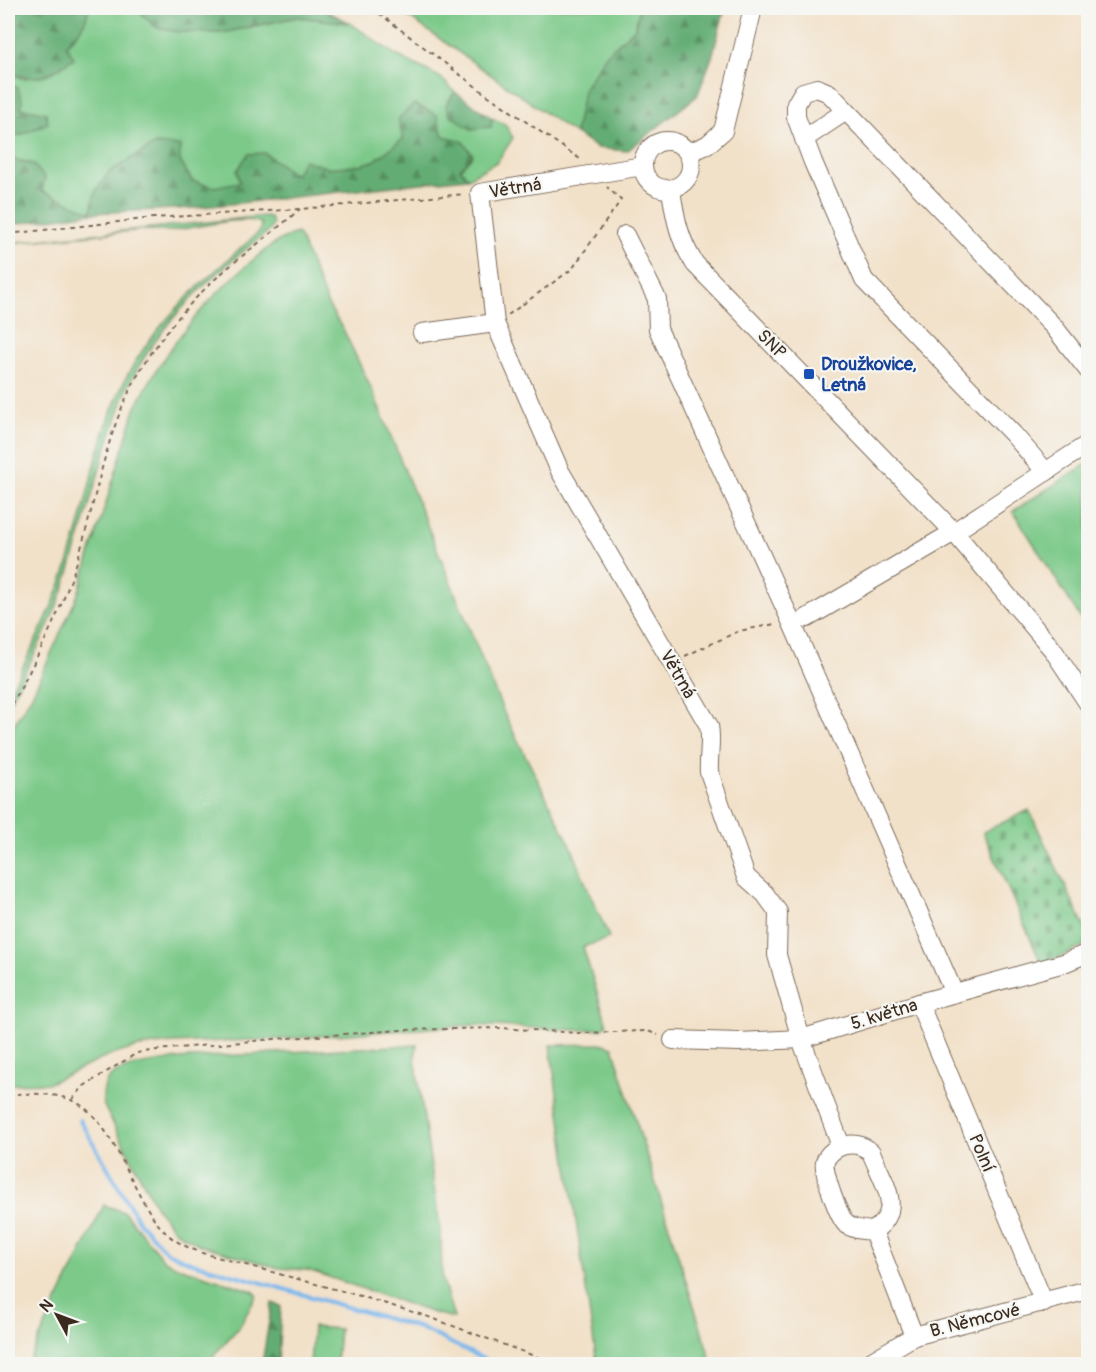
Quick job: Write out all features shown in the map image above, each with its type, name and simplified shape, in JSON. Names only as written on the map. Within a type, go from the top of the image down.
[{"type":"street","points":[[688,153],[707,145],[723,131],[753,8]]},
{"type":"street","points":[[1046,472],[1013,434],[864,280],[804,139],[795,110],[798,97],[803,92],[817,88],[824,90],[1054,327],[1089,370]]},
{"type":"street","points":[[804,139],[846,111]]},
{"type":"street","points":[[671,141],[679,144],[688,153],[692,161],[691,171],[688,179],[681,185],[671,190],[663,190],[652,185],[645,175],[643,166],[645,156],[650,148],[659,143],[671,141]]},
{"type":"street","name":"Větrná","points":[[643,166],[480,193],[495,323],[560,471],[709,726],[711,738],[708,758],[709,772],[746,877],[765,894],[778,912],[777,955],[801,1039]]},
{"type":"street","name":"SNP","points":[[671,190],[681,242],[695,264],[954,532],[1053,650],[1089,703]]},
{"type":"street","points":[[625,235],[657,299],[658,329],[799,620],[954,993]]},
{"type":"street","points":[[422,333],[495,323]]},
{"type":"street","points":[[799,620],[954,532],[1089,444]]},
{"type":"street","name":"5. května","points":[[673,1040],[739,1042],[801,1039],[919,1003],[1064,963],[1089,952]]},
{"type":"street","name":"Polní","points":[[919,1003],[1044,1303]]},
{"type":"street","points":[[801,1039],[841,1146]]},
{"type":"street","points":[[853,1143],[871,1152],[891,1202],[889,1215],[884,1224],[873,1231],[854,1229],[843,1222],[824,1172],[825,1161],[833,1150],[841,1146],[853,1143]]},
{"type":"street","points":[[873,1231],[914,1336]]},
{"type":"street","name":"B. Němcové","points":[[867,1365],[914,1336],[1089,1290]]},
{"type":"path","points":[[372,8],[483,92],[585,162],[594,175],[621,200],[572,269],[521,308],[495,323]]},
{"type":"path","points":[[8,234],[154,218],[300,209],[480,193]]},
{"type":"path","points":[[8,713],[65,595],[79,558],[116,427],[132,386],[159,342],[186,309],[228,267],[300,209]]},
{"type":"path","points":[[672,662],[739,630],[799,620]]},
{"type":"path","points":[[72,1100],[84,1086],[137,1053],[157,1050],[400,1030],[478,1029],[578,1033],[648,1031],[673,1040]]},
{"type":"path","points":[[8,1094],[51,1095],[72,1100],[93,1113],[153,1215],[166,1232],[182,1245],[202,1253],[426,1316],[556,1365]]},
{"type":"green space","points":[[8,8],[88,8],[84,23],[66,45],[74,58],[42,76],[18,76],[8,72]]},
{"type":"green space","points":[[88,8],[135,8],[157,28],[178,32],[222,33],[297,17],[350,23],[396,55],[440,77],[455,92],[446,105],[491,127],[492,118],[505,124],[513,138],[497,162],[468,178],[460,169],[473,155],[462,141],[443,136],[403,139],[374,161],[361,165],[328,168],[304,161],[295,175],[265,153],[240,182],[214,187],[192,181],[180,161],[95,192],[92,213],[42,191],[33,164],[8,158],[8,135],[21,135],[38,111],[21,108],[18,88],[8,84],[8,72],[24,79],[73,58],[66,45],[84,23]]},
{"type":"green space","points":[[135,8],[321,8],[350,23],[297,17],[222,33],[178,32],[157,28]]},
{"type":"green space","points":[[396,8],[640,8],[635,28],[607,54],[584,88],[575,134]]},
{"type":"green space","points":[[640,8],[725,8],[712,57],[697,96],[627,151],[597,148],[575,134],[584,88],[607,54],[635,28]]},
{"type":"green space","points":[[8,84],[18,88],[22,100],[21,108],[46,113],[48,123],[21,135],[8,135]]},
{"type":"green space","points":[[455,92],[492,118],[491,127],[471,129],[450,115],[446,105]]},
{"type":"green space","points":[[414,104],[437,115],[443,136],[462,141],[473,155],[460,169],[468,178],[194,208],[92,213],[8,225],[8,158],[33,164],[45,178],[42,191],[91,212],[95,192],[109,172],[155,144],[180,146],[180,161],[192,181],[214,187],[240,182],[237,171],[248,154],[264,153],[295,175],[304,160],[328,168],[361,165],[374,161],[403,139],[398,119]]},
{"type":"green space","points":[[265,216],[270,217],[273,224],[270,230],[210,280],[173,318],[157,338],[130,383],[105,451],[63,590],[8,705],[8,696],[62,581],[101,441],[121,387],[148,342],[162,324],[177,307],[260,231],[261,223],[249,220],[229,221],[171,231],[142,230],[8,243]]},
{"type":"green space","points":[[297,233],[328,305],[343,329],[372,390],[504,713],[572,848],[607,932],[609,938],[583,947],[607,1025],[601,1029],[578,1030],[472,1025],[282,1039],[172,1043],[139,1047],[111,1055],[49,1083],[8,1084],[8,734],[33,693],[78,594],[135,409],[146,388],[170,350],[213,297],[264,251],[283,238]]},
{"type":"green space","points":[[1088,463],[1088,630],[1013,511]]},
{"type":"green space","points":[[1029,810],[1088,934],[1088,944],[1042,965],[983,832]]},
{"type":"green space","points":[[604,1044],[613,1047],[712,1364],[597,1364],[550,1045]]},
{"type":"green space","points":[[417,1045],[415,1058],[441,1234],[442,1277],[454,1318],[307,1270],[278,1268],[200,1245],[175,1231],[156,1207],[104,1106],[104,1090],[111,1076],[139,1065],[205,1057]]},
{"type":"green space","points":[[104,1205],[124,1212],[163,1259],[175,1266],[253,1291],[257,1295],[240,1326],[206,1364],[27,1364]]},
{"type":"green space","points":[[272,1303],[281,1306],[278,1364],[262,1364]]},
{"type":"green space","points":[[313,1327],[339,1329],[336,1364],[310,1364]]},
{"type":"waterway","points":[[80,1120],[139,1222],[167,1252],[193,1263],[420,1328],[494,1364]]},
{"type":"place","name":"Droužkovice, Letná","points":[[809,374]]}]
